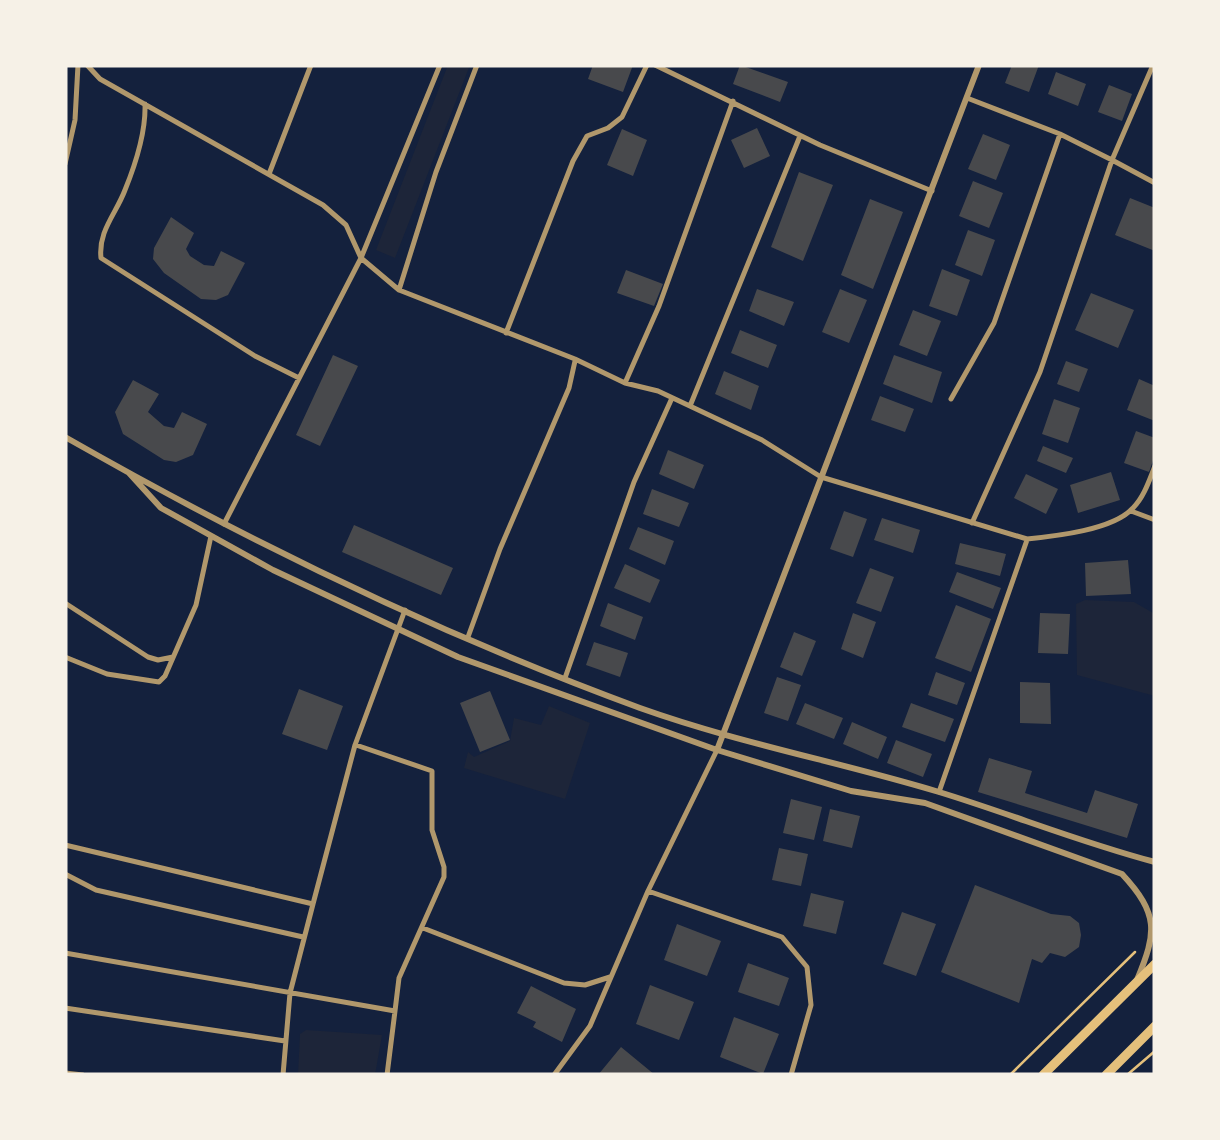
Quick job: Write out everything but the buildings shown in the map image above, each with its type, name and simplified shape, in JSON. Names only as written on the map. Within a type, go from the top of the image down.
[{"type":"highway","points":[[1043,1075],[1155,964]]},
{"type":"highway","points":[[1106,1075],[1155,1026]]},
{"type":"street","points":[[65,164],[75,120],[78,65]]},
{"type":"street","points":[[86,65],[100,79],[323,205],[346,225],[361,258],[399,290],[575,359],[625,383],[672,398],[762,440],[821,477],[1027,540],[1098,526],[1131,511],[1155,466]]},
{"type":"street","points":[[269,174],[310,65]]},
{"type":"street","points":[[224,524],[361,258],[440,65]]},
{"type":"street","points":[[399,290],[436,172],[478,65]]},
{"type":"street","points":[[506,332],[573,161],[588,136],[622,117],[647,65]]},
{"type":"street","points":[[655,65],[932,191]]},
{"type":"street","points":[[554,1075],[590,1026],[648,891],[723,735],[979,65]]},
{"type":"street","points":[[972,522],[1040,372],[1112,160],[1153,65]]},
{"type":"street","points":[[966,98],[1060,134],[1155,183]]},
{"type":"street","points":[[625,383],[658,306],[733,101]]},
{"type":"street","points":[[146,104],[146,131],[125,190],[99,242],[101,258],[256,356],[299,378]]},
{"type":"street","points":[[690,406],[800,134]]},
{"type":"street","points":[[951,398],[994,323],[1060,134]]},
{"type":"street","points":[[468,637],[500,549],[569,388],[575,359]]},
{"type":"street","points":[[565,678],[634,482],[672,398]]},
{"type":"street","points":[[65,436],[283,555],[565,678],[723,735],[939,792],[1155,862]]},
{"type":"street","points":[[129,473],[161,508],[211,536],[458,657],[716,750],[851,791],[925,803],[1122,874],[1138,891],[1154,925],[1152,944],[1135,984]]},
{"type":"street","points":[[1131,511],[1155,520]]},
{"type":"street","points":[[65,657],[107,674],[159,682],[196,605],[211,536]]},
{"type":"street","points":[[939,792],[1027,540]]},
{"type":"street","points":[[65,603],[148,657],[173,657]]},
{"type":"street","points":[[283,1075],[290,993],[312,904],[355,745],[405,610]]},
{"type":"street","points":[[355,745],[432,771],[432,830],[444,876],[399,978],[387,1075]]},
{"type":"street","points":[[65,846],[312,904]]},
{"type":"street","points":[[65,874],[96,890],[304,938]]},
{"type":"street","points":[[648,891],[782,937],[807,968],[811,1005],[791,1075]]},
{"type":"street","points":[[422,928],[564,983],[584,985],[613,976]]},
{"type":"street","points":[[65,954],[395,1011]]},
{"type":"street","points":[[65,1008],[285,1041]]},
{"type":"street","points":[[65,1073],[82,1075]]},
{"type":"path","points":[[1010,1075],[1138,950]]},
{"type":"path","points":[[1127,1075],[1155,1051]]},
{"type":"shaded area","points":[[448,65],[470,65],[395,258],[376,250]]},
{"type":"shaded area","points":[[1085,600],[1134,602],[1155,614],[1155,696],[1077,675],[1076,604]]},
{"type":"shaded area","points":[[549,706],[590,723],[565,799],[464,768],[468,752],[474,757],[510,741],[514,718],[541,725]]},
{"type":"shaded area","points":[[306,1030],[382,1035],[375,1075],[298,1075],[300,1034]]}]
